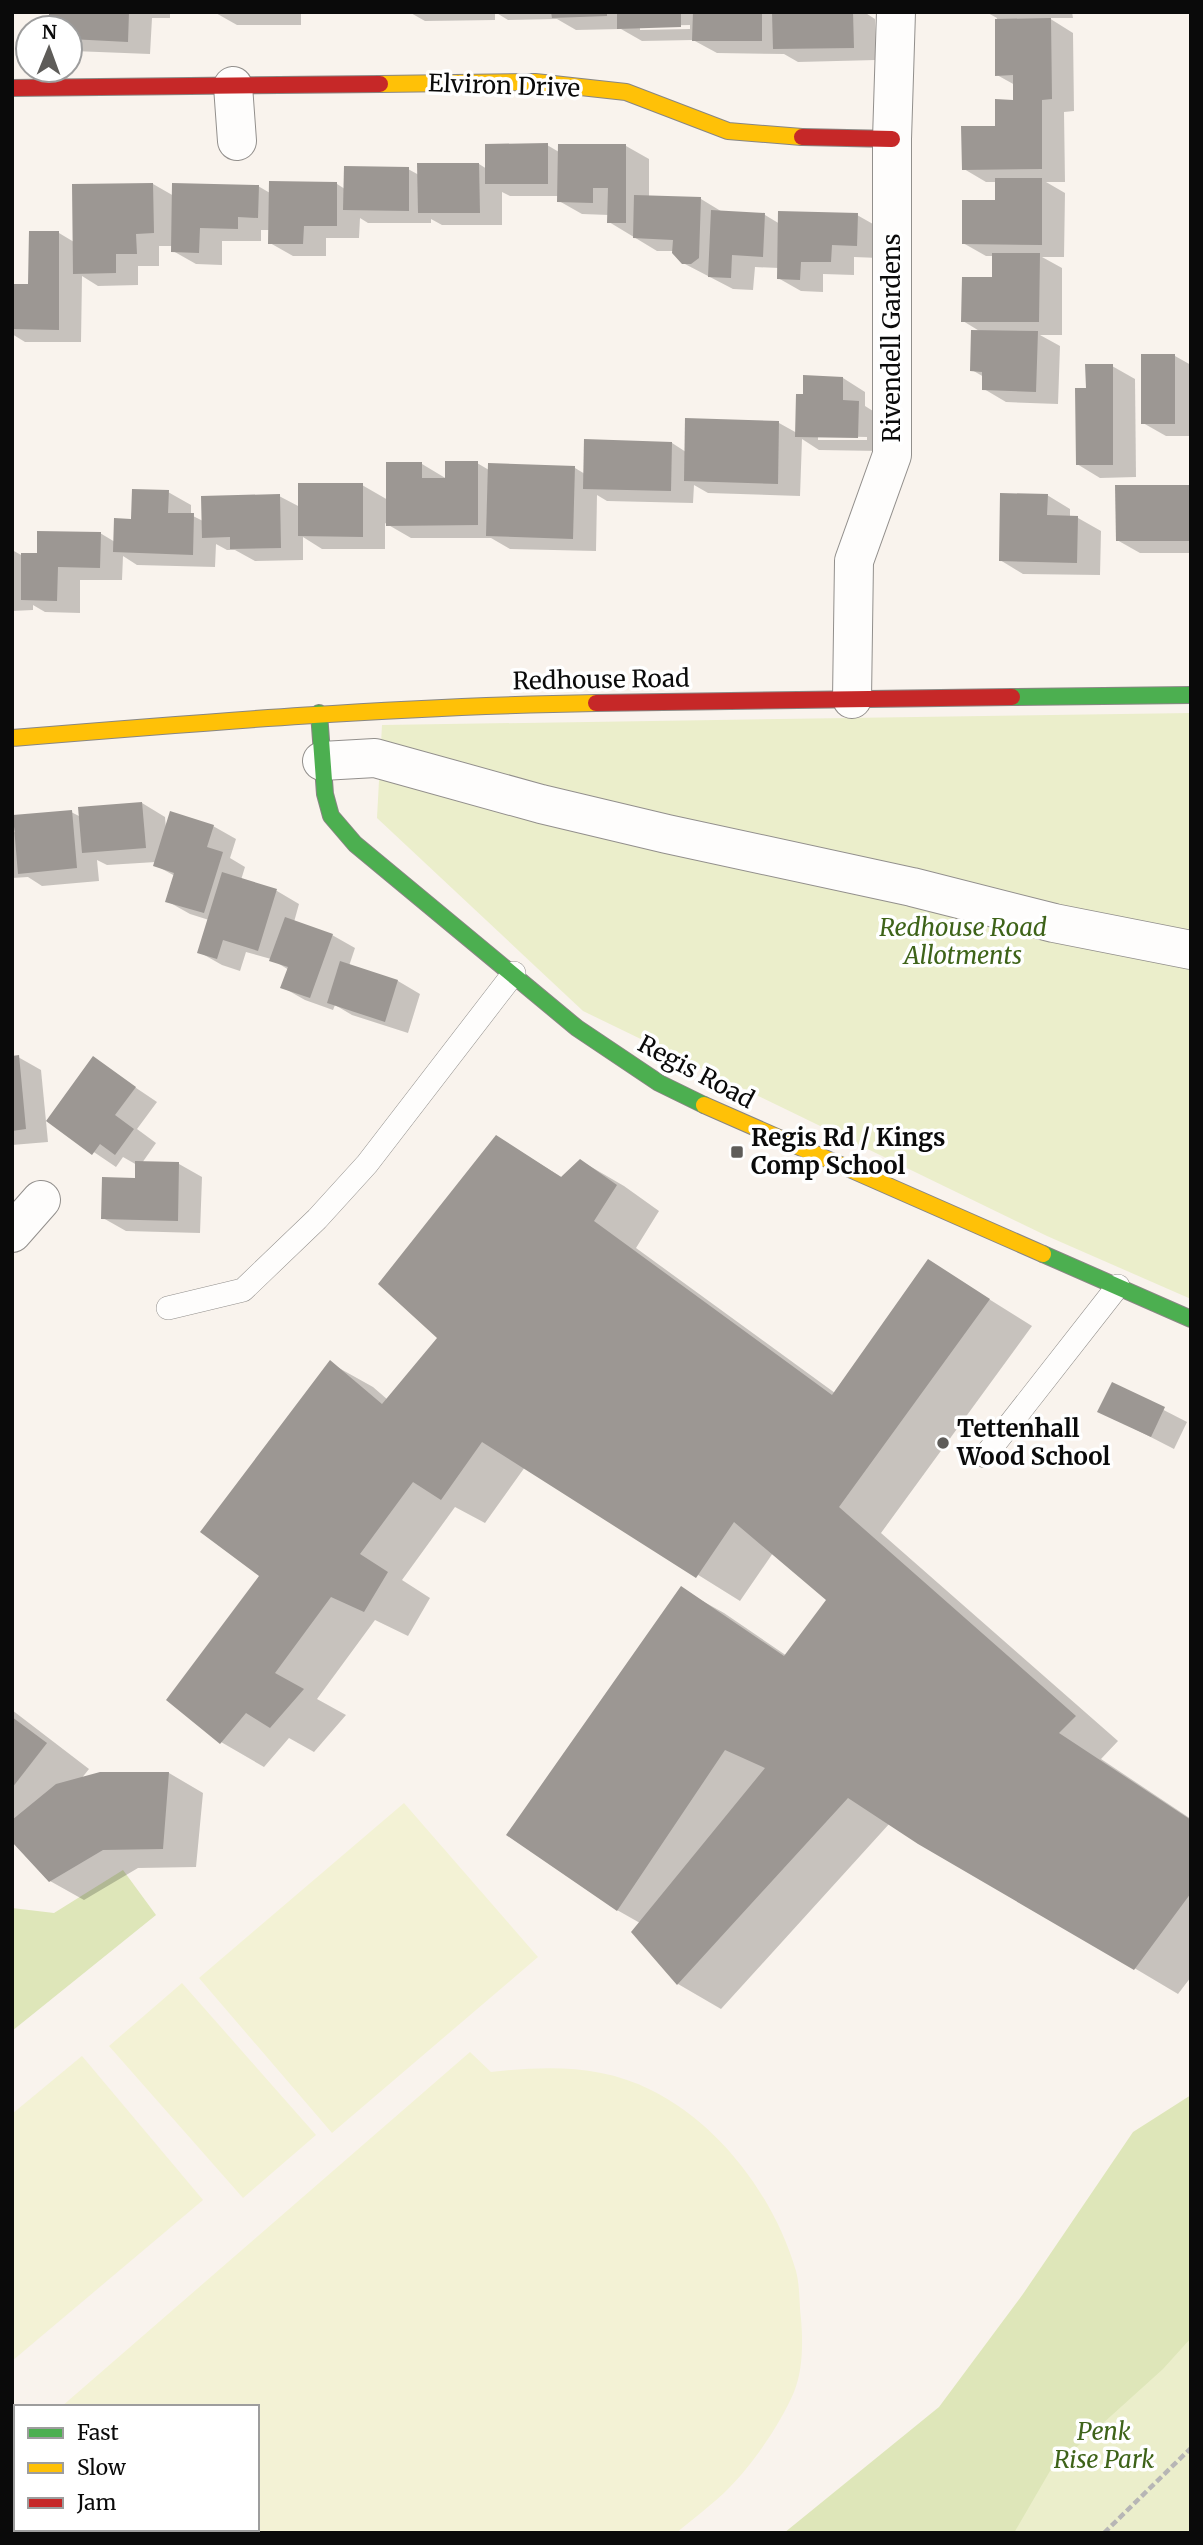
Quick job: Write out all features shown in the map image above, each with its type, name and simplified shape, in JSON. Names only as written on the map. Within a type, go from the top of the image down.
[{"type":"street","name":"Rivendell Gardens","points":[[852,699],[854,561],[892,455],[892,139],[896,12]]},
{"type":"street","name":"Elviron Drive","points":[[12,88],[535,82],[626,92],[728,131],[781,137],[892,139]]},
{"type":"street","points":[[233,86],[237,141]]},
{"type":"street","name":"Redhouse Road","points":[[12,738],[319,713],[482,704],[1072,699],[1191,695]]},
{"type":"street","name":"Regis Road","points":[[319,713],[325,794],[331,816],[355,844],[514,973],[577,1028],[659,1083],[746,1125],[1191,1319]]},
{"type":"street","points":[[322,761],[375,758],[541,804],[667,834],[912,887],[1054,923],[1191,950]]},
{"type":"street","points":[[12,1233],[41,1200]]},
{"type":"lane","points":[[168,1308],[243,1290],[317,1219],[367,1164],[514,973]]},
{"type":"lane","points":[[985,1456],[1118,1286]]},
{"type":"path","points":[[1104,2533],[1191,2448]]},
{"type":"green space","name":"Redhouse Road Allotments","points":[[1191,713],[1191,1299],[1047,1236],[583,1011],[377,818],[382,725]]},
{"type":"green space","points":[[404,1803],[538,1957],[332,2133],[199,1978]]},
{"type":"green space","points":[[123,1870],[156,1915],[12,2031],[12,1908],[54,1913]]},
{"type":"green space","points":[[182,1983],[316,2135],[243,2198],[109,2046]]},
{"type":"green space","points":[[470,2052],[491,2072],[552,2068],[592,2071],[632,2082],[676,2105],[722,2143],[742,2166],[774,2216],[796,2271],[802,2346],[801,2365],[794,2392],[774,2430],[738,2478],[676,2533],[12,2533],[14,2448],[14,2531],[259,2531],[259,2405],[63,2405]]},
{"type":"green space","points":[[82,2056],[203,2200],[12,2361],[12,2114]]},
{"type":"green space","points":[[1191,2095],[1191,2338],[1163,2369],[1050,2471],[1014,2533],[784,2533],[939,2407],[1023,2294],[1133,2132]]},
{"type":"green space","name":"Penk Rise Park","points":[[1191,2138],[1191,2533],[942,2533]]},
{"type":"building","points":[[129,12],[128,42],[84,40],[84,14],[49,14]]},
{"type":"building","points":[[551,12],[607,12],[607,16],[552,18]]},
{"type":"building","points":[[617,12],[681,12],[681,27],[617,29]]},
{"type":"building","points":[[693,12],[762,12],[762,41],[692,41]]},
{"type":"building","points":[[772,12],[853,12],[854,48],[773,49]]},
{"type":"building","points":[[1051,18],[1052,99],[1042,100],[1042,169],[962,170],[961,126],[995,126],[995,99],[1013,100],[1013,75],[995,76],[995,19]]},
{"type":"building","points":[[548,143],[548,184],[485,184],[485,144]]},
{"type":"building","points":[[558,144],[626,144],[626,223],[607,223],[608,188],[593,188],[593,203],[557,202]]},
{"type":"building","points":[[417,163],[479,163],[480,213],[418,213]]},
{"type":"building","points":[[344,166],[409,167],[409,211],[343,210]]},
{"type":"building","points":[[995,178],[1042,178],[1042,245],[962,244],[962,200],[995,200]]},
{"type":"building","points":[[269,181],[337,182],[337,226],[304,226],[303,244],[268,244]]},
{"type":"building","points":[[153,183],[154,233],[136,234],[137,254],[116,254],[116,273],[73,274],[72,184]]},
{"type":"building","points":[[172,183],[259,185],[258,218],[238,217],[238,229],[200,228],[199,253],[171,252]]},
{"type":"building","points":[[634,195],[701,197],[699,258],[691,264],[682,264],[672,253],[673,240],[633,238]]},
{"type":"building","points":[[711,210],[765,213],[763,257],[732,255],[731,278],[708,277]]},
{"type":"building","points":[[778,211],[858,213],[857,246],[832,245],[831,262],[801,262],[800,280],[777,279]]},
{"type":"building","points":[[29,231],[59,231],[59,330],[12,329],[12,284],[28,284]]},
{"type":"building","points":[[992,253],[1040,253],[1039,322],[961,322],[962,277],[992,277]]},
{"type":"building","points":[[971,330],[1038,331],[1036,392],[982,390],[982,372],[970,371]]},
{"type":"building","points":[[1141,354],[1175,354],[1175,424],[1141,424]]},
{"type":"building","points":[[1085,364],[1113,364],[1113,465],[1076,465],[1075,388],[1086,388]]},
{"type":"building","points":[[803,375],[843,377],[843,400],[859,401],[858,438],[795,437],[796,394],[803,394]]},
{"type":"building","points":[[685,418],[779,421],[778,484],[684,481]]},
{"type":"building","points":[[584,439],[672,442],[671,491],[583,489]]},
{"type":"building","points":[[445,461],[478,461],[478,525],[386,526],[386,462],[422,462],[422,478],[445,478]]},
{"type":"building","points":[[488,463],[575,466],[573,539],[486,536]]},
{"type":"building","points":[[298,483],[363,483],[363,537],[298,536]]},
{"type":"building","points":[[1115,485],[1191,485],[1191,541],[1116,541]]},
{"type":"building","points":[[132,489],[169,490],[168,513],[194,513],[193,555],[113,552],[114,518],[131,519]]},
{"type":"building","points":[[1000,493],[1048,494],[1047,515],[1078,516],[1077,563],[999,561]]},
{"type":"building","points":[[280,494],[281,548],[230,549],[230,537],[202,538],[201,496]]},
{"type":"building","points":[[37,531],[101,532],[100,568],[58,567],[57,601],[21,600],[21,553],[37,553]]},
{"type":"building","points":[[142,802],[146,848],[82,853],[78,807]]},
{"type":"building","points":[[72,810],[77,868],[18,874],[13,815]]},
{"type":"building","points":[[170,811],[214,825],[207,847],[223,852],[204,913],[165,902],[174,873],[153,866]]},
{"type":"building","points":[[222,872],[277,889],[258,951],[223,940],[217,959],[197,953]]},
{"type":"building","points":[[285,917],[333,934],[310,998],[280,988],[288,967],[269,961]]},
{"type":"building","points":[[340,961],[398,980],[385,1022],[327,1003]]},
{"type":"building","points":[[19,1055],[26,1129],[12,1131],[12,1056]]},
{"type":"building","points":[[93,1056],[136,1087],[115,1115],[134,1129],[115,1155],[100,1144],[92,1155],[46,1121]]},
{"type":"building","points":[[496,1135],[561,1177],[580,1159],[617,1185],[594,1221],[832,1395],[928,1259],[990,1299],[839,1507],[1076,1716],[1059,1733],[1191,1820],[1191,1893],[1134,1970],[918,1844],[848,1798],[677,1985],[631,1932],[765,1768],[725,1750],[617,1911],[506,1835],[681,1586],[784,1656],[826,1600],[734,1522],[696,1578],[482,1442],[441,1500],[413,1482],[360,1554],[388,1572],[364,1612],[331,1597],[275,1673],[304,1689],[270,1728],[246,1713],[220,1744],[166,1700],[259,1576],[200,1532],[330,1360],[382,1404],[437,1338],[378,1284]]},
{"type":"building","points":[[135,1161],[179,1162],[178,1221],[101,1219],[102,1177],[135,1178]]},
{"type":"building","points":[[1112,1382],[1165,1407],[1151,1437],[1097,1412]]},
{"type":"building","points":[[12,1717],[47,1743],[12,1788]]},
{"type":"building","points":[[100,1772],[169,1772],[163,1849],[103,1850],[49,1882],[12,1842],[12,1820],[56,1784]]},
{"type":"traffic: fast","points":[[1012,697],[1191,695]]},
{"type":"traffic: fast","points":[[319,713],[325,794],[331,816],[355,844],[577,1028],[659,1083],[704,1105]]},
{"type":"traffic: fast","points":[[1043,1254],[1191,1319]]},
{"type":"traffic: slow","points":[[380,84],[535,82],[626,92],[728,131],[802,137]]},
{"type":"traffic: slow","points":[[12,738],[377,711],[596,703]]},
{"type":"traffic: slow","points":[[704,1105],[1043,1254]]},
{"type":"traffic: jam","points":[[12,88],[380,84]]},
{"type":"traffic: jam","points":[[802,137],[892,139]]},
{"type":"traffic: jam","points":[[596,703],[1012,697]]},
{"type":"place","name":"Regis Rd / Kings Comp School","points":[[737,1152]]},
{"type":"place","name":"Tettenhall Wood School","points":[[943,1443]]}]
